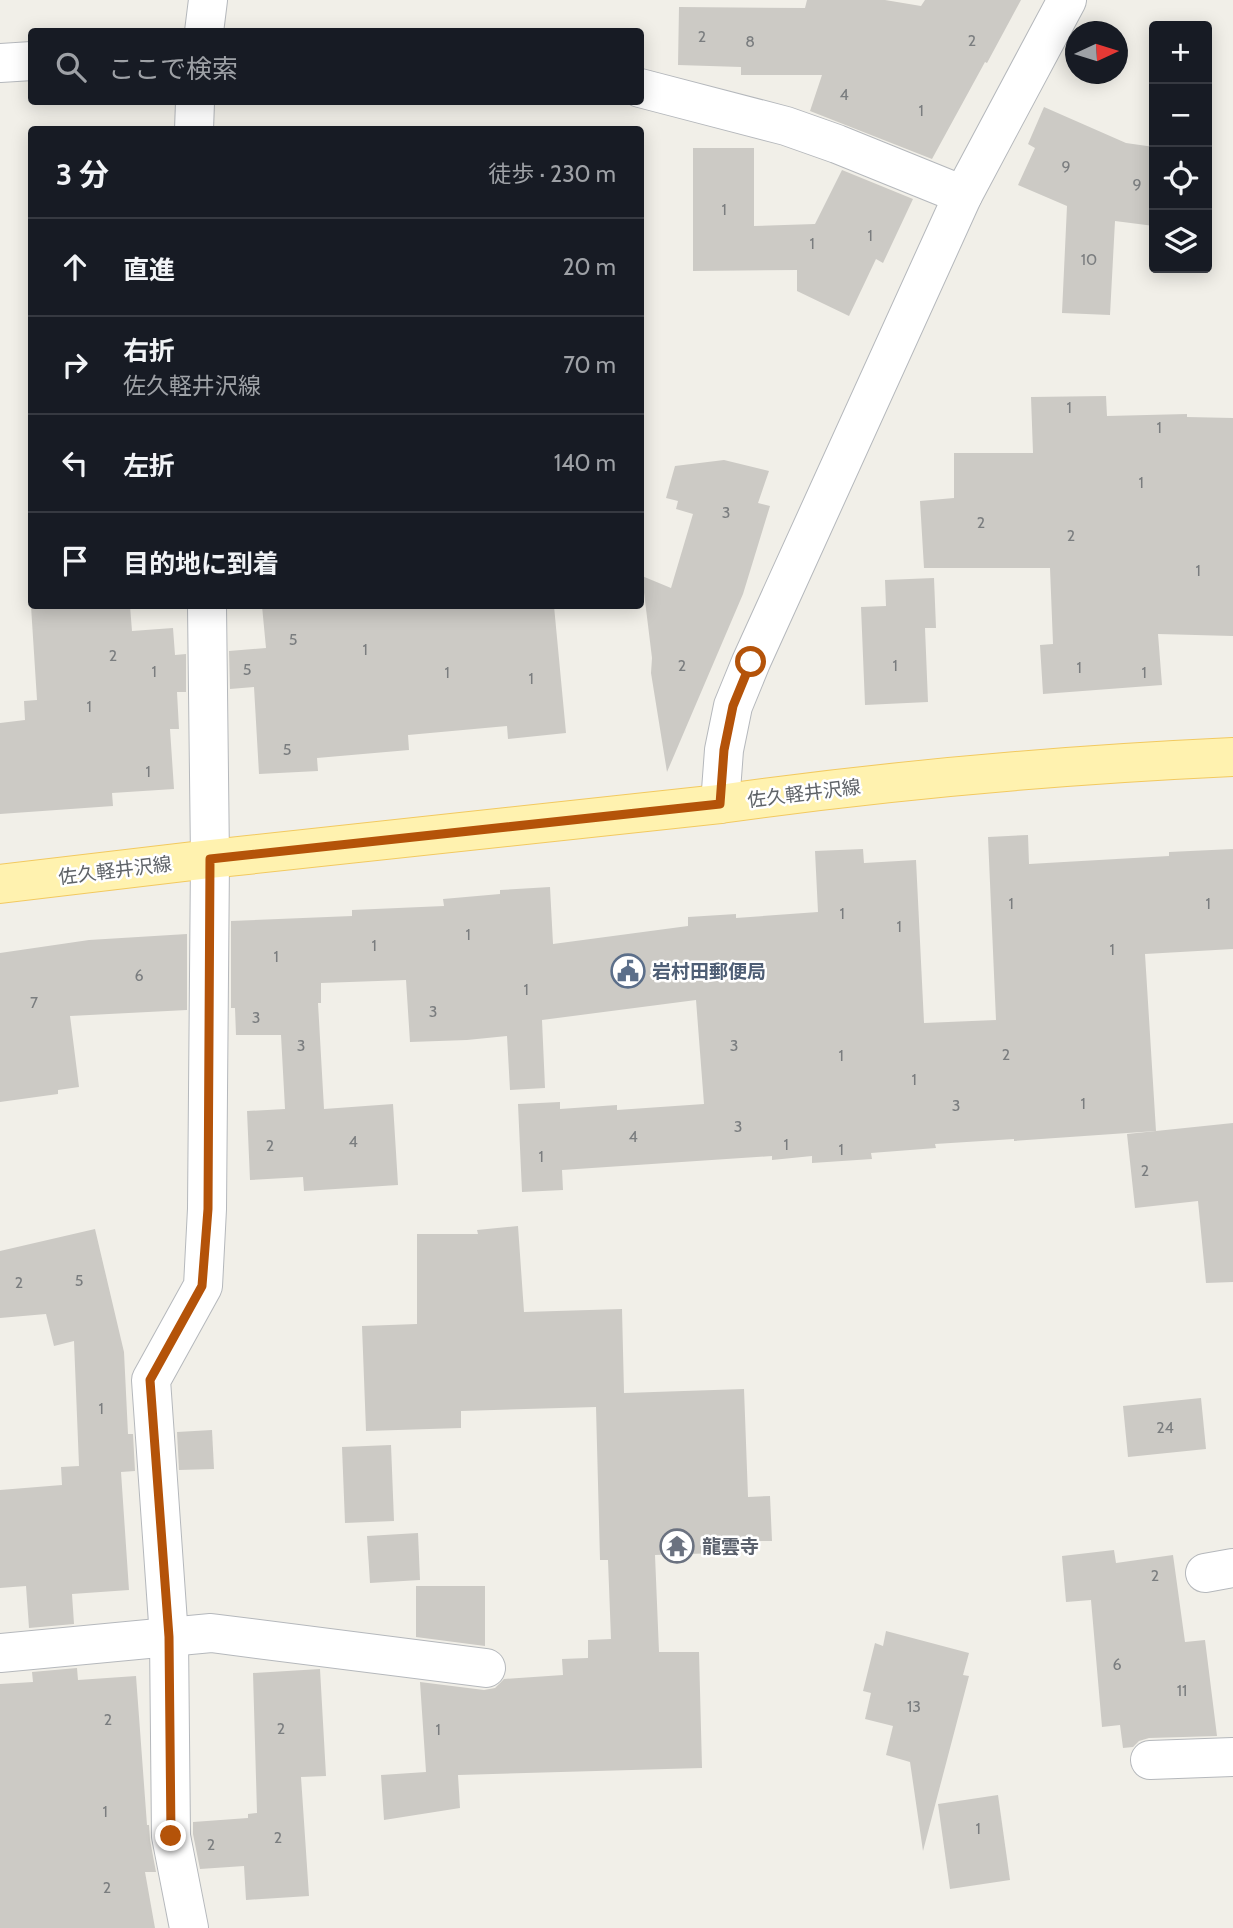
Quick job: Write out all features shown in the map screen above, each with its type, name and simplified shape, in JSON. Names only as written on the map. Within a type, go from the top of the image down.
[{"type":"main road","name":"佐久軽井沢線","points":[[0,884],[1002,771],[1233,757]]},
{"type":"street","points":[[204,28],[208,0]]},
{"type":"street","points":[[720,804],[724,750],[733,706],[962,195],[1067,0]]},
{"type":"street","points":[[0,63],[28,61]]},
{"type":"street","points":[[644,89],[786,126],[962,195]]},
{"type":"street","points":[[194,126],[195,105]]},
{"type":"street","points":[[189,1928],[171,1836],[169,1637],[150,1380],[202,1286],[208,1209],[210,859],[207,609]]},
{"type":"street","points":[[0,1653],[211,1633],[486,1668]]},
{"type":"street","points":[[1150,1760],[1233,1757]]},
{"type":"building","points":[[807,0],[885,0],[921,6],[925,0],[1021,0],[932,159],[810,111],[822,75],[741,75],[741,67],[678,65],[679,7],[805,8]]},
{"type":"building","points":[[1044,107],[1126,143],[1149,146],[1149,225],[1115,221],[1110,315],[1062,313],[1067,206],[1018,185],[1035,148],[1028,144]]},
{"type":"building","points":[[693,148],[754,148],[754,226],[815,224],[842,170],[913,199],[883,263],[876,259],[849,316],[797,291],[797,270],[693,271]]},
{"type":"building","points":[[1106,396],[1107,416],[1187,414],[1187,417],[1233,418],[1233,636],[1158,634],[1162,685],[1043,694],[1040,645],[1053,644],[1050,568],[924,568],[920,501],[954,498],[954,453],[1033,453],[1031,397]]},
{"type":"building","points":[[724,460],[769,471],[758,503],[770,506],[743,594],[667,772],[651,673],[644,577],[671,588],[693,514],[676,509],[678,501],[666,498],[675,466]]},
{"type":"building","points":[[934,578],[936,628],[925,628],[928,702],[865,705],[861,607],[886,606],[885,580]]},
{"type":"building","points":[[31,609],[130,609],[132,631],[173,628],[175,655],[186,654],[186,692],[177,692],[179,729],[170,729],[174,789],[112,793],[113,806],[0,814],[0,723],[25,720],[24,701],[37,700]]},
{"type":"building","points":[[262,609],[554,609],[566,733],[508,739],[507,726],[408,735],[409,750],[317,758],[318,771],[259,774],[254,687],[230,689],[229,651],[266,648]]},
{"type":"building","points":[[1028,835],[1029,864],[1169,856],[1169,852],[1233,849],[1233,949],[1145,954],[1156,1131],[935,1144],[936,1148],[871,1153],[872,1159],[812,1163],[812,1156],[772,1160],[772,1156],[562,1170],[563,1190],[522,1192],[518,1104],[560,1102],[560,1109],[617,1105],[617,1110],[704,1104],[696,1000],[542,1020],[545,1088],[510,1090],[507,1036],[410,1042],[406,980],[321,983],[321,1003],[318,1003],[324,1109],[393,1104],[398,1185],[304,1191],[303,1177],[250,1180],[247,1111],[285,1109],[281,1035],[236,1035],[235,1008],[231,1008],[231,921],[352,916],[352,910],[444,906],[443,899],[500,894],[500,890],[550,887],[553,944],[688,926],[688,917],[736,914],[736,918],[818,912],[815,851],[863,849],[864,863],[916,860],[924,1023],[996,1020],[988,837]]},
{"type":"building","points":[[187,934],[187,1010],[70,1016],[79,1087],[58,1090],[58,1094],[0,1102],[0,953],[89,940]]},
{"type":"building","points":[[1233,1123],[1233,1282],[1206,1283],[1198,1201],[1135,1208],[1127,1134]]},
{"type":"building","name":"龍雲寺","points":[[518,1226],[524,1312],[622,1309],[624,1393],[744,1389],[748,1497],[770,1496],[772,1541],[754,1541],[754,1552],[655,1555],[659,1652],[699,1652],[702,1768],[458,1775],[460,1808],[384,1820],[381,1775],[426,1772],[420,1682],[484,1690],[495,1688],[504,1679],[563,1675],[562,1659],[588,1658],[588,1640],[611,1639],[608,1560],[600,1560],[596,1407],[461,1411],[461,1428],[366,1431],[362,1326],[417,1324],[417,1234],[478,1234],[477,1230]]},
{"type":"building","points":[[95,1229],[124,1352],[128,1434],[133,1434],[135,1471],[121,1472],[129,1590],[72,1594],[74,1624],[29,1628],[26,1586],[0,1588],[0,1490],[62,1485],[61,1467],[79,1466],[74,1341],[54,1346],[46,1314],[0,1318],[0,1251]]},
{"type":"building","points":[[1201,1398],[1206,1449],[1128,1457],[1123,1406]]},
{"type":"building","points":[[212,1430],[214,1469],[179,1470],[177,1432]]},
{"type":"building","points":[[391,1445],[394,1521],[345,1523],[342,1447]]},
{"type":"building","points":[[418,1533],[420,1580],[370,1583],[367,1536]]},
{"type":"building","points":[[1114,1550],[1116,1563],[1173,1555],[1185,1642],[1205,1640],[1217,1736],[1149,1738],[1139,1741],[1133,1747],[1123,1748],[1120,1725],[1102,1727],[1091,1600],[1066,1602],[1062,1556]]},
{"type":"building","points":[[416,1586],[485,1586],[485,1646],[416,1637]]},
{"type":"building","points":[[886,1631],[969,1653],[963,1675],[969,1676],[923,1851],[910,1762],[886,1755],[893,1726],[865,1719],[871,1693],[863,1691],[875,1643],[883,1646]]},
{"type":"building","points":[[77,1668],[78,1680],[136,1676],[147,1825],[156,1872],[145,1872],[155,1928],[0,1928],[0,1684],[33,1682],[32,1672]]},
{"type":"building","points":[[320,1669],[326,1776],[301,1777],[309,1896],[246,1900],[244,1866],[200,1869],[193,1822],[248,1818],[248,1814],[257,1813],[253,1673]]},
{"type":"building","points":[[998,1795],[1010,1880],[950,1889],[938,1804]]},
{"type":"place","name":"岩村田郵便局","points":[[628,971]]},
{"type":"place","name":"龍雲寺","points":[[677,1546]]},
{"type":"route","points":[[171,1836],[169,1637],[150,1380],[202,1286],[208,1209],[210,859],[720,804],[724,750],[733,706],[751,662]]}]
